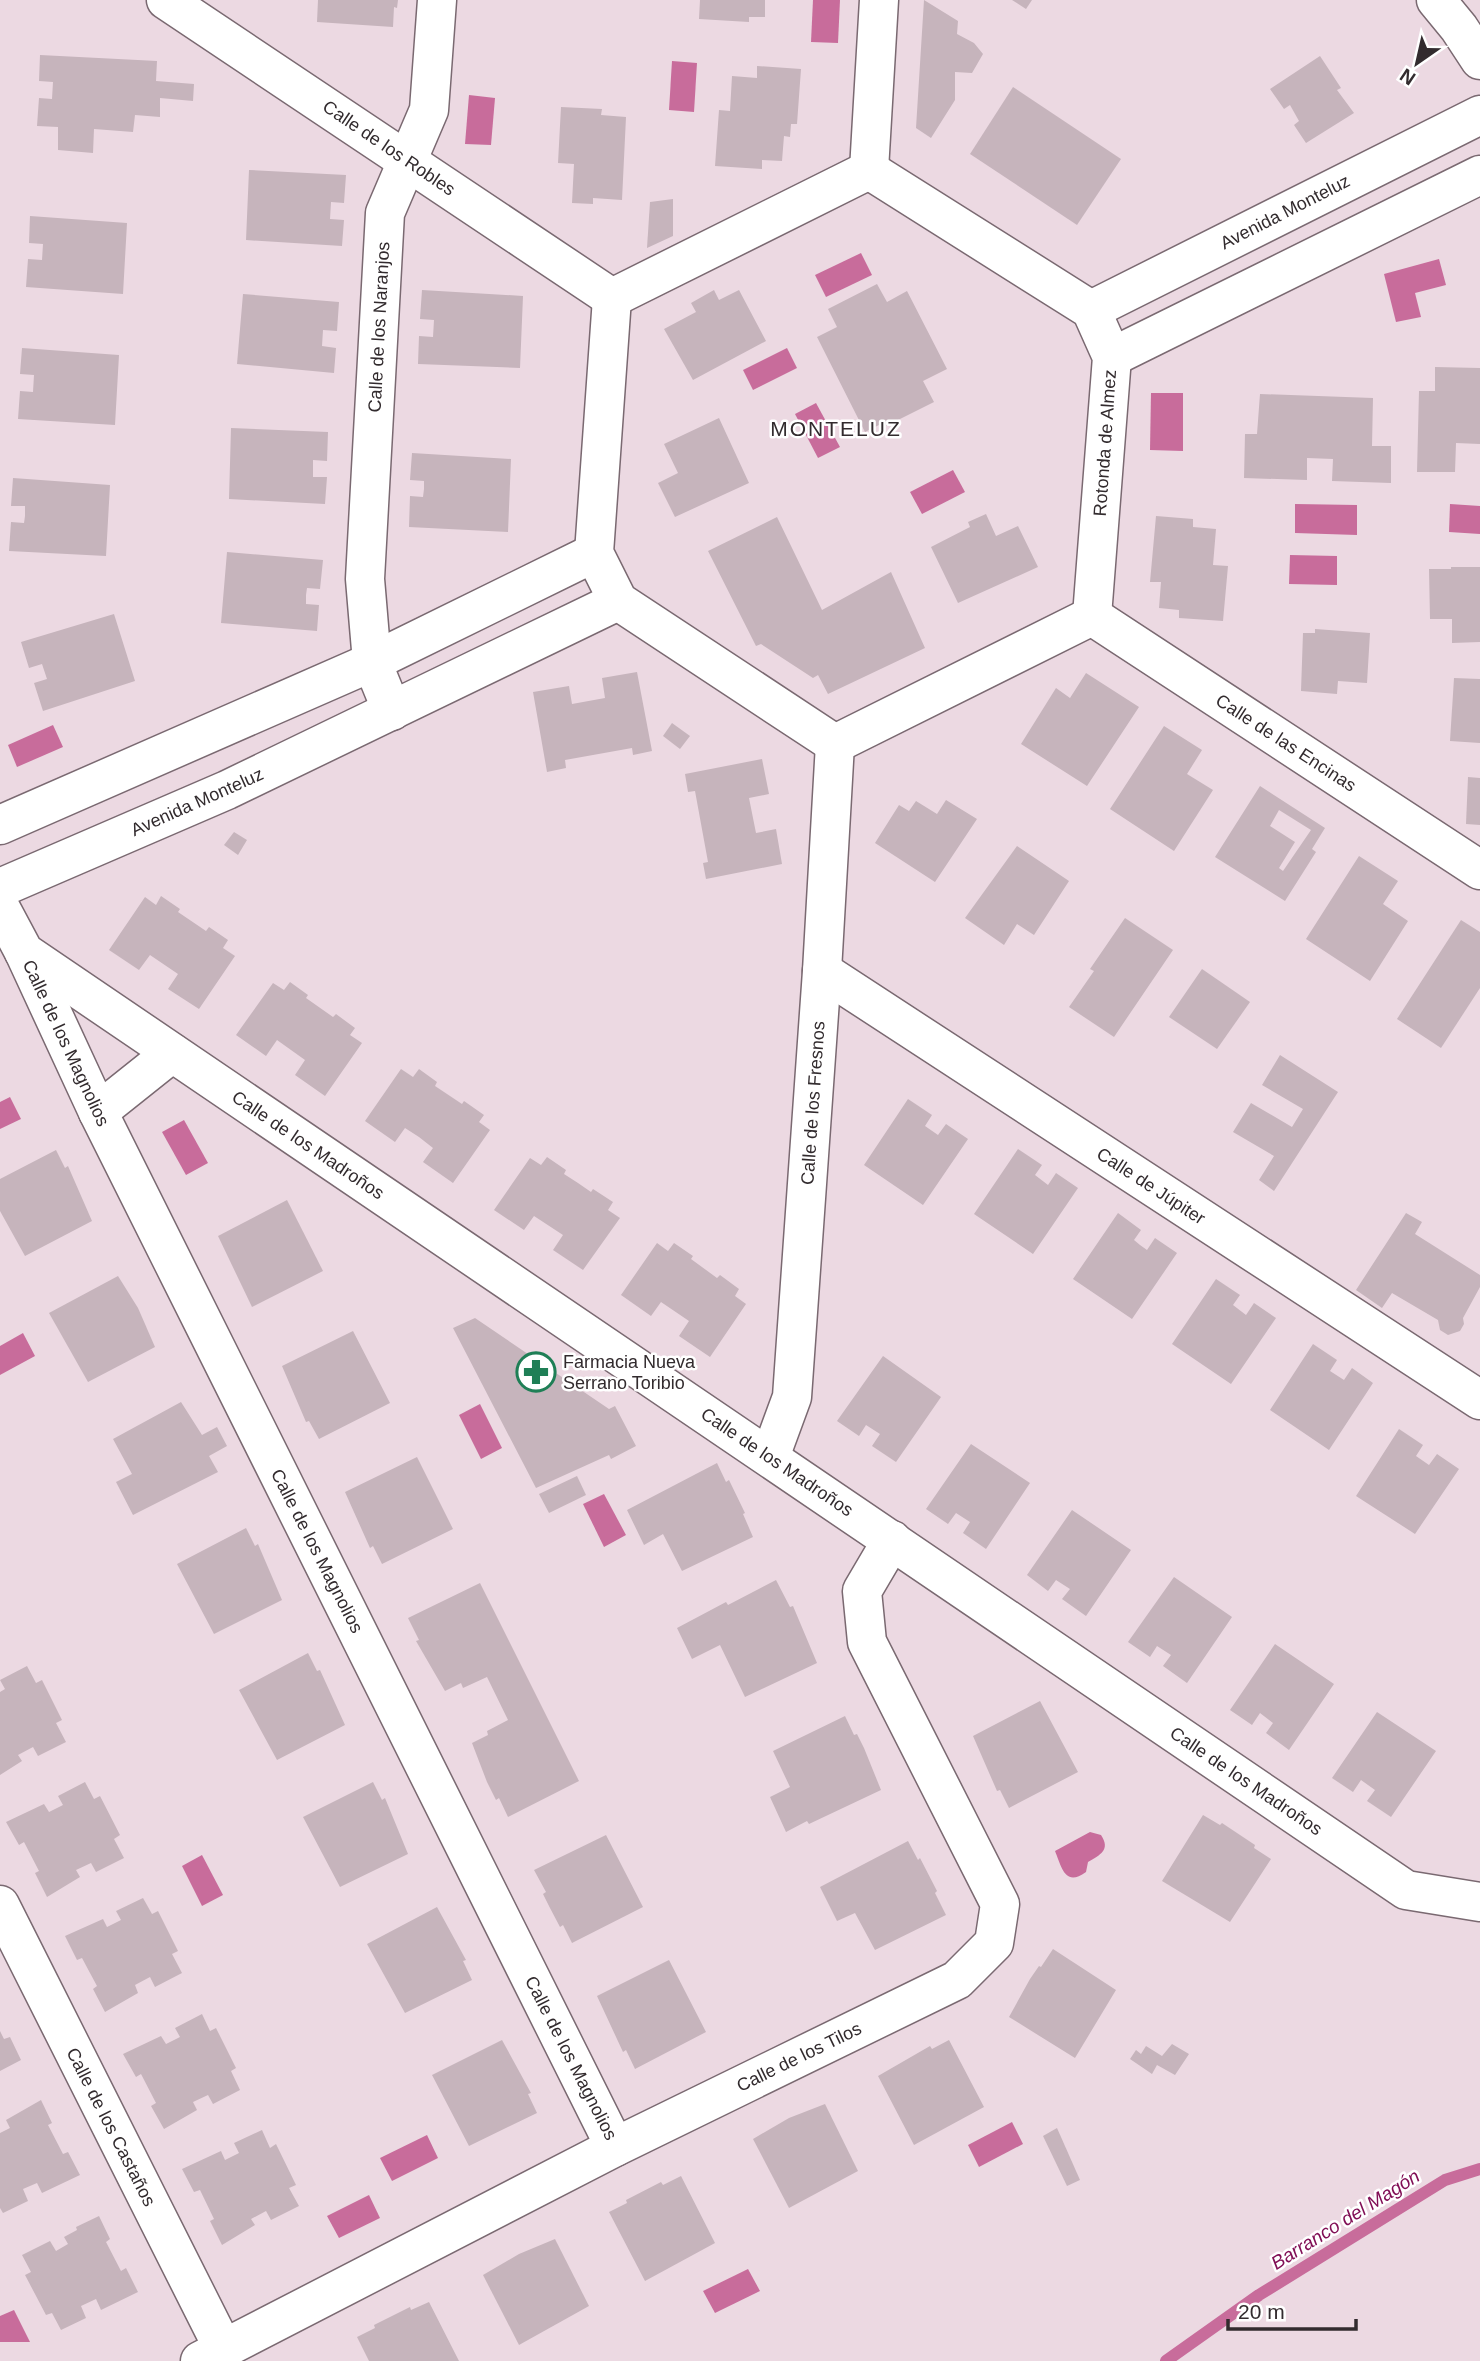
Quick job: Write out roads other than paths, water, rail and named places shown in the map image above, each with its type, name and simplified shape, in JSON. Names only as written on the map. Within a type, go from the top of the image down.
[{"type":"street","name":"Calle de los Robles","points":[[166,0],[612,298]]},
{"type":"street","name":"Calle de los Naranjos","points":[[372,662],[365,579],[385,213],[429,110],[438,0]]},
{"type":"street","points":[[869,170],[879,0]]},
{"type":"street","points":[[1436,0],[1459,28],[1480,61]]},
{"type":"street","name":"Avenida Monteluz","points":[[1091,310],[1480,115]]},
{"type":"street","points":[[869,170],[612,298],[594,553],[618,601],[835,744],[1092,616]]},
{"type":"street","points":[[869,170],[1091,310]]},
{"type":"street","points":[[1112,358],[1480,175]]},
{"type":"street","name":"Rotonda de Almez","points":[[1091,310],[1112,358],[1092,616]]},
{"type":"street","points":[[0,825],[372,662],[594,553]]},
{"type":"street","name":"Avenida Monteluz","points":[[0,888],[227,790],[618,601]]},
{"type":"street","name":"Calle de las Encinas","points":[[1092,616],[1480,870]]},
{"type":"street","points":[[372,662],[392,711]]},
{"type":"street","name":"Calle de los Fresnos","points":[[770,1457],[792,1397],[835,744]]},
{"type":"street","name":"Calle de los Madroños","points":[[0,907],[24,952],[1406,1890],[1479,1892]]},
{"type":"street","name":"Calle de los Magnolios","points":[[24,952],[98,1112],[615,2147]]},
{"type":"street","name":"Calle de Júpiter","points":[[822,971],[1480,1400]]},
{"type":"street","points":[[98,1112],[172,1053]]},
{"type":"street","name":"Calle de los Tilos","points":[[211,2354],[615,2147],[957,1980],[994,1943],[1000,1903],[867,1642],[862,1591],[892,1540]]},
{"type":"street","name":"Calle de los Castaños","points":[[0,1905],[211,2354]]},
{"type":"waterway","name":"Barranco del Magón","points":[[1166,2361],[1259,2295],[1445,2180],[1480,2169]]},
{"type":"place","name":"Farmacia Nueva Serrano Toribio","points":[[536,1372]]},
{"type":"district","name":"MONTELUZ","points":[[836,429]]}]
